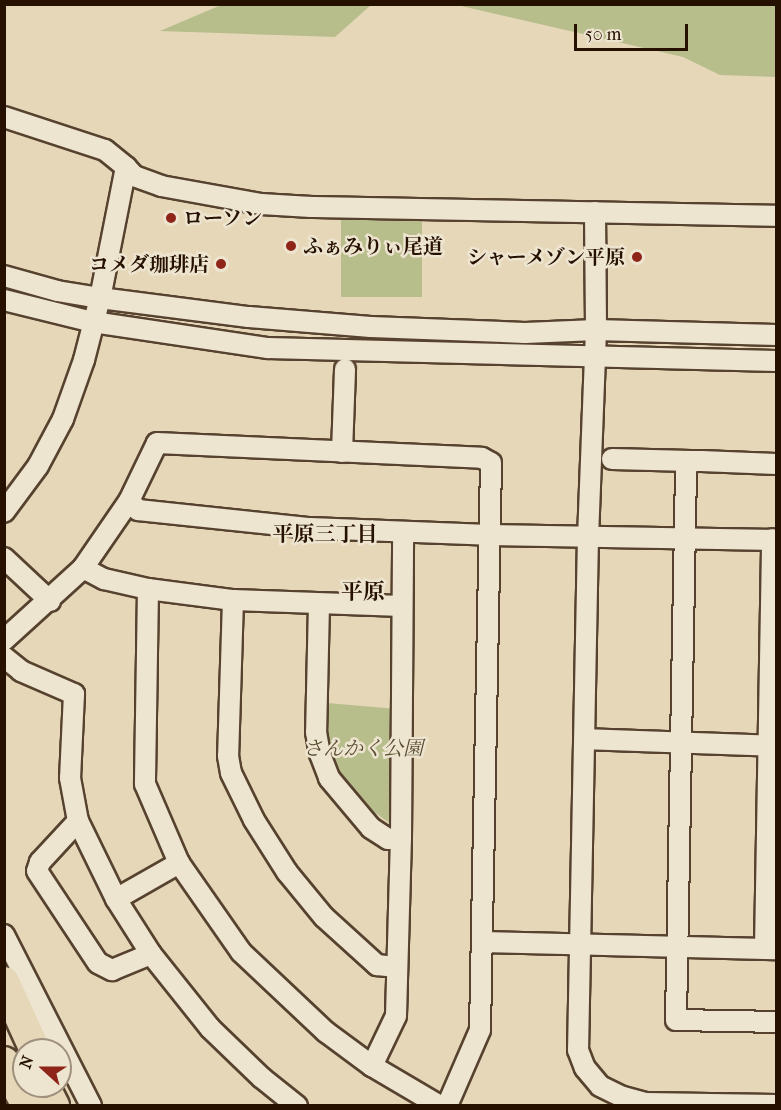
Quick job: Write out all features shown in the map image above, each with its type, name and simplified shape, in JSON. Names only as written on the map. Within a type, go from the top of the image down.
[{"type":"highway","points":[[4,982],[30,1038]]},
{"type":"highway","points":[[4,1011],[19,1038]]},
{"type":"highway","points":[[4,1062],[27,1106]]},
{"type":"street","points":[[4,117],[105,150],[134,176],[161,186],[261,204],[311,207],[777,216]]},
{"type":"street","points":[[4,512],[38,466],[63,419],[84,360],[100,298],[126,167]]},
{"type":"street","points":[[595,212],[596,330],[588,536],[578,1050],[585,1068],[600,1086],[622,1097],[645,1103],[777,1105]]},
{"type":"street","points":[[4,276],[57,291],[100,298],[249,317],[371,327],[525,333],[596,330],[777,335]]},
{"type":"street","points":[[4,300],[93,322],[268,348],[777,361]]},
{"type":"street","points":[[342,452],[345,369]]},
{"type":"street","points":[[4,640],[50,601],[83,568],[129,501],[157,443],[482,458],[491,463],[480,1030],[447,1106]]},
{"type":"street","points":[[612,459],[777,464]]},
{"type":"street","points":[[691,461],[686,469],[684,538],[676,1020],[777,1022]]},
{"type":"street","points":[[129,501],[138,510],[310,528],[489,535],[775,540],[771,949],[483,942]]},
{"type":"street","points":[[372,1066],[396,1016],[401,838],[403,532]]},
{"type":"street","points":[[4,558],[50,601]]},
{"type":"street","points":[[83,568],[104,579],[148,589],[232,600],[402,606]]},
{"type":"street","points":[[148,589],[145,784],[179,863],[241,952],[326,1032],[372,1066],[440,1106]]},
{"type":"street","points":[[232,600],[228,756],[231,773],[254,820],[287,872],[324,917],[377,965],[397,967]]},
{"type":"street","points":[[319,604],[316,732],[320,754],[329,778],[371,828],[388,839],[401,838]]},
{"type":"street","points":[[4,657],[21,671],[74,694],[70,778],[78,821],[116,899],[151,954],[210,1028],[262,1078],[297,1106]]},
{"type":"street","points":[[585,739],[773,746]]},
{"type":"street","points":[[78,821],[40,862],[37,871],[98,963],[112,970],[151,954]]},
{"type":"street","points":[[116,899],[179,863]]},
{"type":"street","points":[[4,935],[92,1106]]},
{"type":"green space","points":[[221,5],[371,5],[335,37],[160,31]]},
{"type":"green space","points":[[457,5],[776,5],[776,77],[720,75],[683,57]]},
{"type":"green space","points":[[341,216],[422,216],[422,297],[341,297]]},
{"type":"green space","name":"さんかく公園","points":[[327,703],[397,709],[398,829],[363,804],[330,762]]},
{"type":"place","name":"ローソン","points":[[171,218]]},
{"type":"place","name":"ふぁみりぃ尾道","points":[[291,246]]},
{"type":"place","name":"シャーメゾン平原","points":[[637,257]]},
{"type":"place","name":"コメダ珈琲店","points":[[221,264]]},
{"type":"district","name":"平原三丁目","points":[[325,534]]},
{"type":"district","name":"平原","points":[[363,593]]}]
